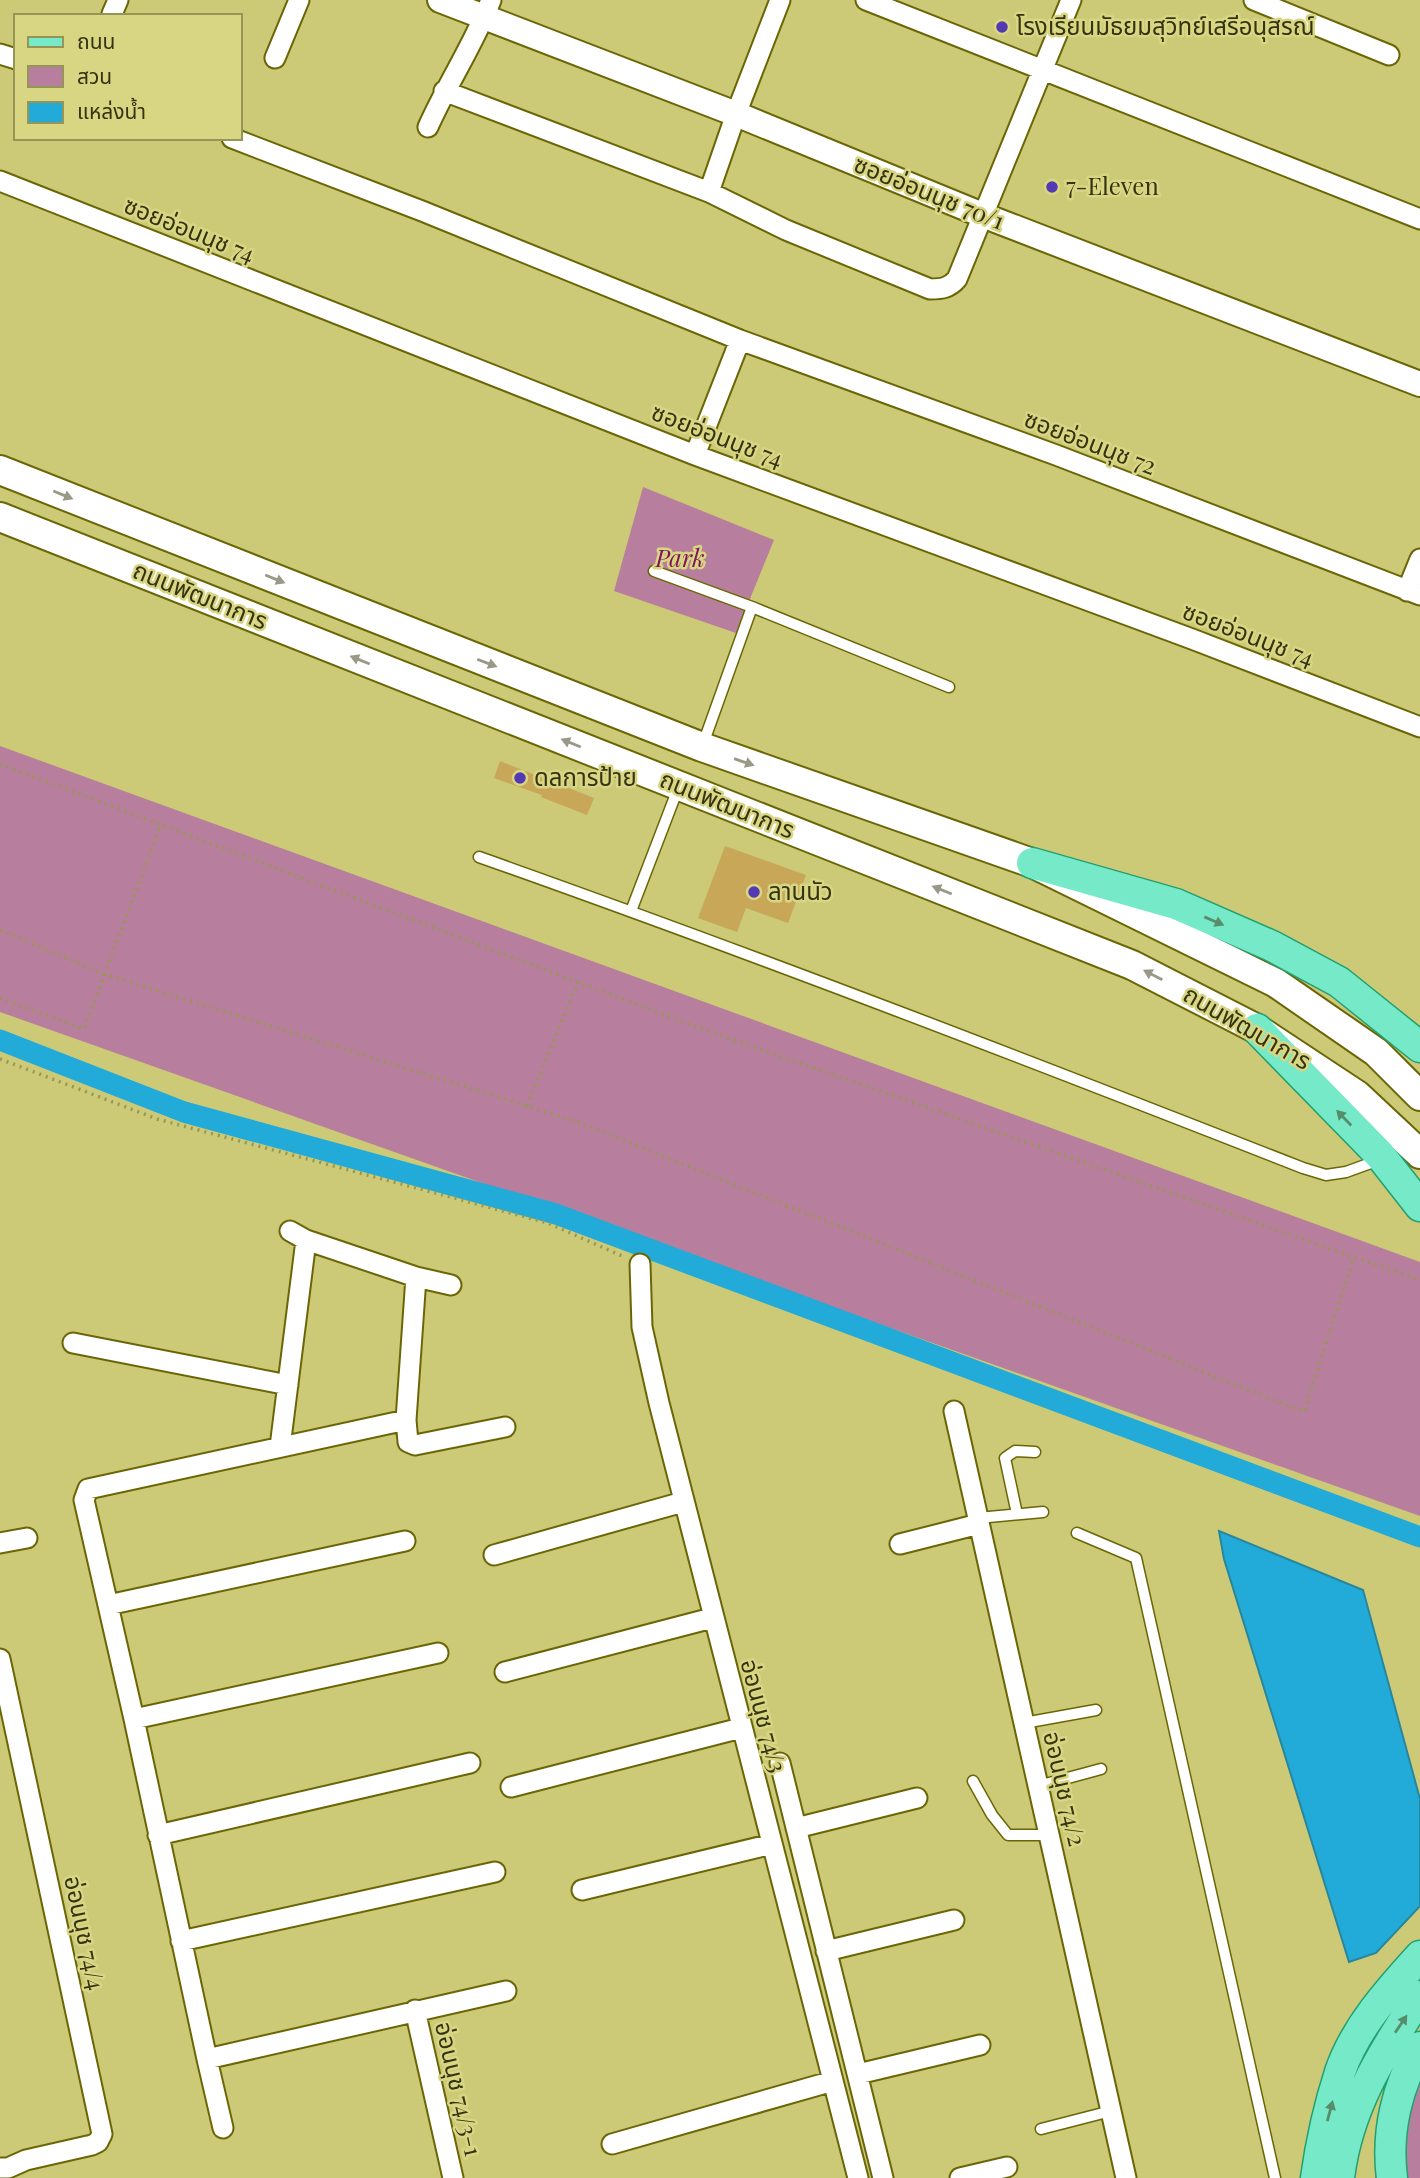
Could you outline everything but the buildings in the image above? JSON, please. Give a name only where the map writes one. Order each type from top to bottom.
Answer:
[{"type":"main road","name":"ถนนพัฒนาการ","points":[[0,470],[702,747],[1032,863],[1276,983],[1377,1052],[1420,1096]]},
{"type":"main road","name":"ถนนพัฒนาการ","points":[[0,517],[1132,965],[1257,1029],[1357,1095],[1420,1154]]},
{"type":"main road","points":[[1032,863],[1176,904],[1272,946],[1339,982],[1417,1037]]},
{"type":"main road","points":[[1257,1029],[1383,1158],[1420,1206]]},
{"type":"main road","points":[[1316,2178],[1321,2144],[1341,2070],[1362,2028],[1381,2001],[1420,1956]]},
{"type":"main road","points":[[1339,2178],[1350,2123],[1371,2074],[1382,2052],[1420,1996]]},
{"type":"main road","points":[[1392,2178],[1390,2162],[1393,2114],[1406,2070],[1420,2046]]},
{"type":"street","points":[[275,58],[299,0]]},
{"type":"street","name":"ซอยอ่อนนุช 70/1","points":[[440,0],[487,9],[985,216],[1420,384]]},
{"type":"street","points":[[709,192],[780,0]]},
{"type":"street","points":[[866,0],[1420,219]]},
{"type":"street","points":[[444,91],[709,192],[786,229],[930,289],[941,289],[950,286],[957,279],[1071,0]]},
{"type":"street","points":[[1254,0],[1389,55]]},
{"type":"street","points":[[428,127],[487,9]]},
{"type":"street","name":"ซอยอ่อนนุช 72","points":[[237,140],[435,216],[740,340],[1056,455],[1414,593]]},
{"type":"street","name":"ซอยอ่อนนุช 74","points":[[0,181],[695,455],[1192,639],[1420,727]]},
{"type":"street","points":[[695,455],[740,340]]},
{"type":"street","points":[[1414,593],[1420,559]]},
{"type":"street","points":[[280,1447],[288,1385],[298,1235],[416,1277],[451,1285]]},
{"type":"street","name":"อ่อนนุช 74/3","points":[[640,1264],[642,1327],[683,1502],[858,2178]]},
{"type":"street","points":[[416,1277],[406,1420],[408,1442],[415,1445],[505,1427]]},
{"type":"street","points":[[73,1343],[288,1385]]},
{"type":"street","name":"อ่อนนุช 74/2","points":[[954,1411],[1126,2178]]},
{"type":"street","points":[[223,2128],[84,1500],[89,1489],[406,1420]]},
{"type":"street","points":[[494,1555],[683,1502]]},
{"type":"street","points":[[900,1544],[978,1521]]},
{"type":"street","points":[[0,1543],[27,1538]]},
{"type":"street","points":[[108,1605],[405,1541]]},
{"type":"street","points":[[505,1672],[712,1618]]},
{"type":"street","points":[[134,1719],[438,1653]]},
{"type":"street","name":"อ่อนนุช 74/4","points":[[0,1659],[102,2134],[98,2142],[92,2145],[29,2169],[0,2168]]},
{"type":"street","points":[[511,1787],[741,1728]]},
{"type":"street","points":[[158,1835],[470,1763]]},
{"type":"street","points":[[780,1763],[883,2178]]},
{"type":"street","points":[[796,1828],[917,1798]]},
{"type":"street","points":[[582,1890],[772,1844]]},
{"type":"street","points":[[181,1941],[495,1872]]},
{"type":"street","points":[[826,1951],[954,1920]]},
{"type":"street","points":[[207,2059],[506,1991]]},
{"type":"street","name":"อ่อนนุช 74/3-1","points":[[415,2010],[453,2178]]},
{"type":"street","points":[[858,2074],[980,2045]]},
{"type":"street","points":[[612,2144],[833,2081]]},
{"type":"street","points":[[960,2178],[1007,2167]]},
{"type":"lane","points":[[654,571],[752,607],[949,687]]},
{"type":"lane","points":[[702,747],[752,607]]},
{"type":"lane","points":[[631,911],[679,786]]},
{"type":"lane","points":[[479,858],[631,911],[1303,1168],[1326,1175],[1346,1172],[1383,1158]]},
{"type":"lane","points":[[1017,1514],[1005,1458],[1015,1451],[1035,1452]]},
{"type":"lane","points":[[978,1521],[1043,1512]]},
{"type":"lane","points":[[1077,1533],[1136,1558],[1275,2178]]},
{"type":"lane","points":[[1024,1723],[1096,1710]]},
{"type":"lane","points":[[1038,1786],[1101,1769]]},
{"type":"lane","points":[[973,1781],[1007,1835],[1049,1835]]},
{"type":"lane","points":[[1041,2129],[1111,2111]]},
{"type":"path","points":[[0,764],[707,1031],[1420,1280]]},
{"type":"path","points":[[0,998],[84,1029],[161,824]]},
{"type":"path","points":[[0,930],[104,974],[575,1121],[1304,1412],[1354,1257]]},
{"type":"path","points":[[527,1106],[578,982]]},
{"type":"path","points":[[0,1059],[157,1119],[548,1223],[640,1264]]},
{"type":"green space","name":"Park","points":[[643,487],[774,540],[736,633],[614,591]]},
{"type":"green space","points":[[0,746],[1420,1262],[1420,1516],[0,1012]]},
{"type":"green space","points":[[1420,2071],[1420,2178],[1375,2178]]},
{"type":"water","points":[[1219,1531],[1363,1590],[1420,1799],[1420,1906],[1376,1953],[1349,1962],[1224,1559]]},
{"type":"waterway","points":[[0,1040],[184,1112],[556,1214],[1420,1537]]},
{"type":"place","name":"โรงเรียนมัธยมสุวิทย์เสรีอนุสรณ์","points":[[1002,27]]},
{"type":"place","name":"7-Eleven","points":[[1052,187]]},
{"type":"place","name":"ดลการป้าย","points":[[520,778]]},
{"type":"place","name":"ลานนัว","points":[[754,892]]}]
